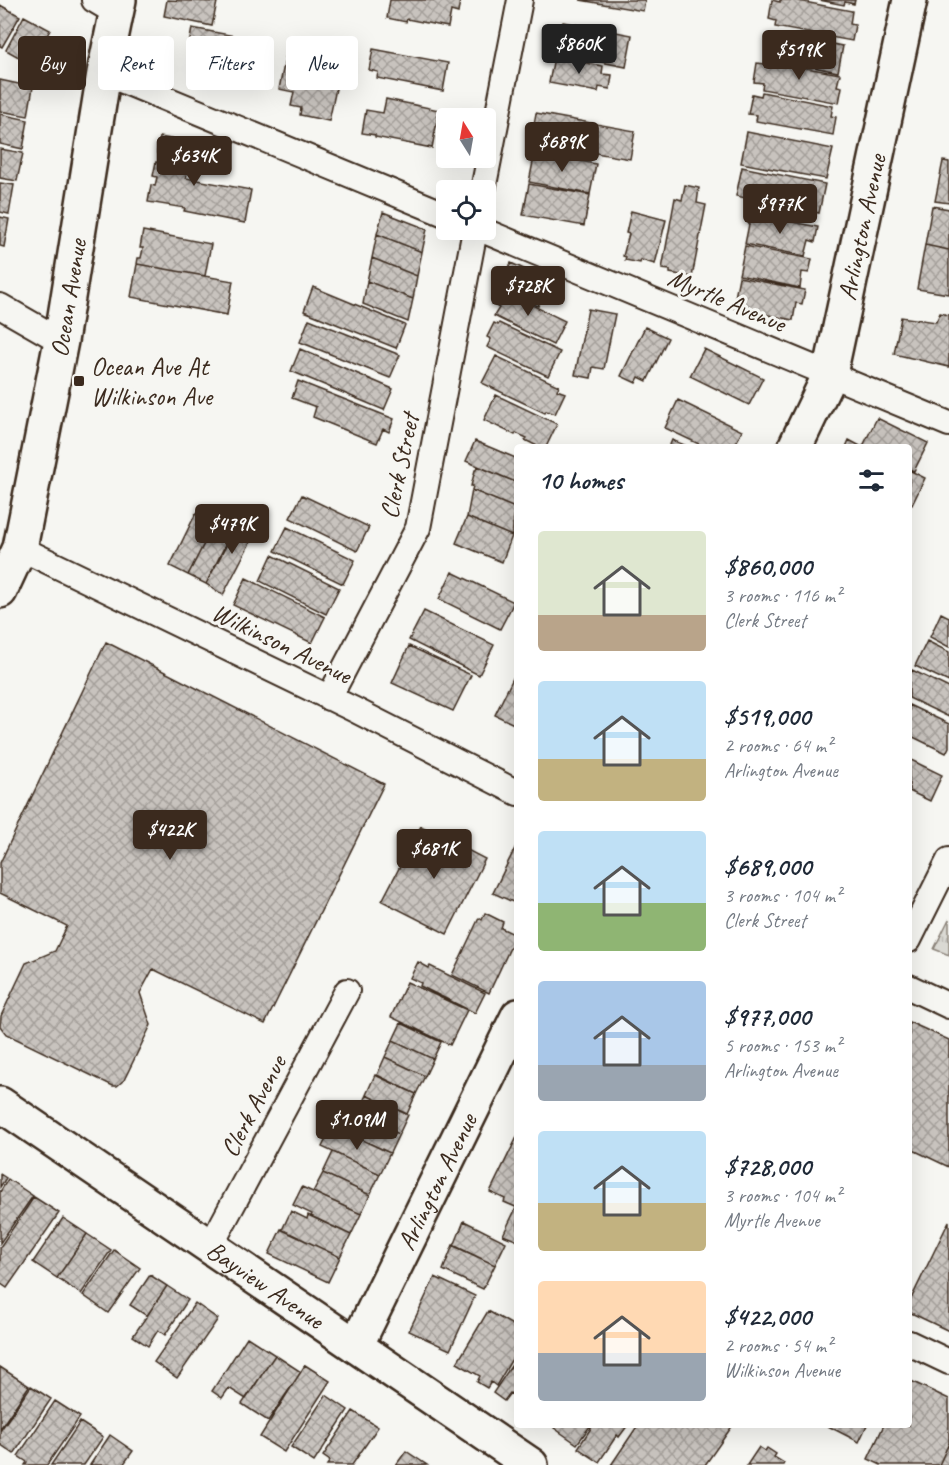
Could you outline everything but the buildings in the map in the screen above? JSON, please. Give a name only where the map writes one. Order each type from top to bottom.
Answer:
[{"type":"street","points":[[485,180],[520,0]]},
{"type":"street","name":"Arlington Avenue","points":[[796,444],[830,374],[910,0]]},
{"type":"street","name":"Ocean Avenue","points":[[107,36],[110,4]]},
{"type":"street","name":"Ocean Avenue","points":[[0,591],[21,548],[61,341],[101,90]]},
{"type":"street","points":[[145,90],[436,210]]},
{"type":"street","name":"Myrtle Avenue","points":[[496,235],[949,423]]},
{"type":"street","name":"Clerk Street","points":[[329,698],[418,528],[473,240]]},
{"type":"street","points":[[0,306],[61,341]]},
{"type":"street","name":"Wilkinson Avenue","points":[[21,548],[514,791]]},
{"type":"street","points":[[912,934],[949,860]]},
{"type":"street","points":[[912,988],[949,1006]]},
{"type":"street","name":"Clerk Avenue","points":[[210,1247],[347,991]]},
{"type":"street","name":"Arlington Avenue","points":[[356,1346],[514,1024]]},
{"type":"street","name":"Bayview Avenue","points":[[0,1104],[531,1465]]},
{"type":"street","points":[[912,1344],[949,1362]]},
{"type":"green space","points":[[949,919],[949,955],[934,949]]},
{"type":"place","name":"Ocean Ave At Wilkinson Ave","points":[[79,381]]}]
